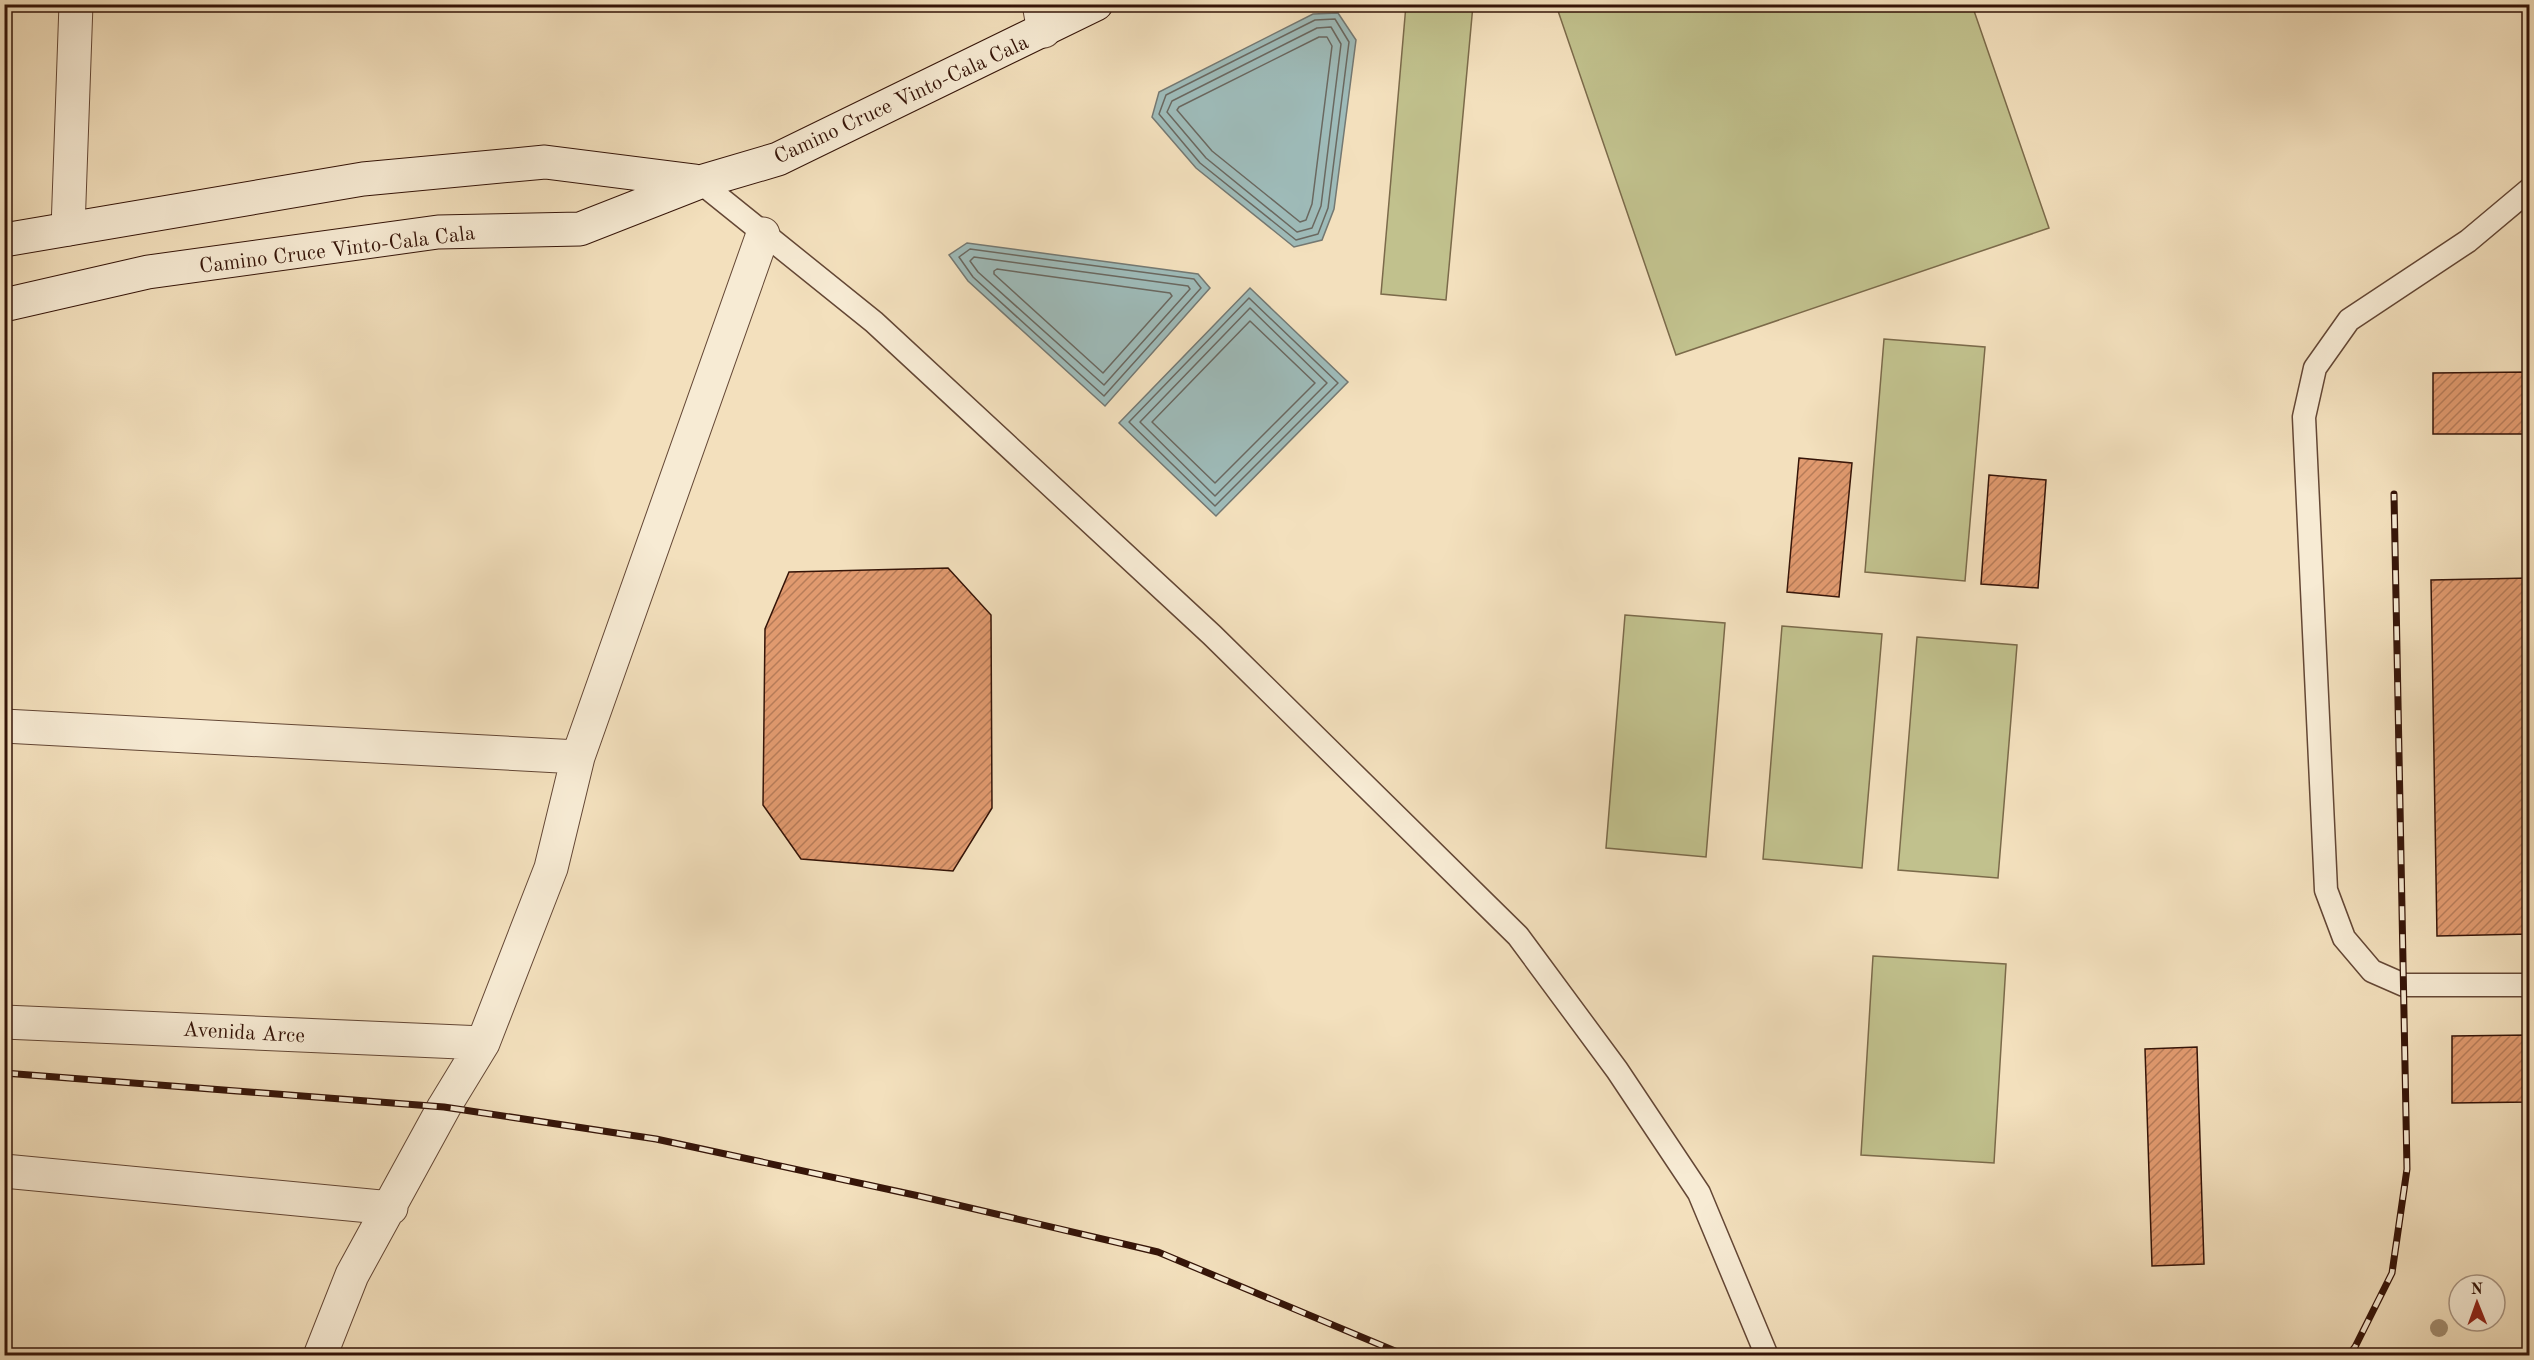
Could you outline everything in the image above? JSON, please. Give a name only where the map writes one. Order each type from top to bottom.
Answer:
[{"type":"street","points":[[68,229],[76,4]]},
{"type":"street","name":"Camino Cruce Vinto-Cala Cala","points":[[4,304],[148,272],[427,234],[580,228],[700,182],[778,159],[1041,18],[1096,4]]},
{"type":"street","name":"Camino Cruce Vinto-Cala Cala","points":[[4,240],[363,179],[545,162],[700,182]]},
{"type":"street","points":[[320,1356],[352,1275],[444,1107],[483,1043],[550,868],[579,757],[763,234]]},
{"type":"street","points":[[4,726],[579,757]]},
{"type":"street","name":"Avenida Arce","points":[[4,1022],[483,1043]]},
{"type":"street","points":[[4,1171],[390,1208]]},
{"type":"lane","points":[[700,182],[874,322],[1212,634],[1518,936],[1617,1070],[1699,1193],[1767,1356]]},
{"type":"lane","points":[[2529,189],[2468,241],[2349,320],[2315,368],[2304,417],[2326,890],[2344,938],[2372,971],[2404,985],[2529,985]]},
{"type":"green space","points":[[1406,5],[1473,5],[1446,300],[1381,294]]},
{"type":"green space","points":[[1556,5],[1972,5],[2049,228],[1676,355]]},
{"type":"green space","points":[[1884,339],[1985,347],[1965,581],[1865,572]]},
{"type":"green space","points":[[1625,615],[1725,623],[1706,857],[1606,848]]},
{"type":"green space","points":[[1782,626],[1882,634],[1862,868],[1763,859]]},
{"type":"green space","points":[[1917,637],[2017,645],[1998,878],[1898,870]]},
{"type":"green space","points":[[1873,956],[2006,964],[1994,1163],[1861,1155]]},
{"type":"water","points":[[1338,13],[1356,40],[1334,209],[1322,240],[1294,247],[1196,168],[1152,117],[1159,92],[1313,14]]},
{"type":"water","points":[[967,243],[1198,274],[1210,288],[1105,406],[968,281],[949,255]]},
{"type":"water","points":[[1250,288],[1348,382],[1216,516],[1119,423]]},
{"type":"building","points":[[2530,372],[2530,434],[2433,434],[2433,373]]},
{"type":"building","points":[[1799,458],[1852,463],[1839,597],[1787,592]]},
{"type":"building","points":[[1989,475],[2046,480],[2038,588],[1981,584]]},
{"type":"building","points":[[948,568],[991,615],[992,808],[953,871],[801,859],[763,805],[765,629],[789,572]]},
{"type":"building","points":[[2530,578],[2530,934],[2437,936],[2431,580]]},
{"type":"building","points":[[2530,1035],[2530,1102],[2452,1103],[2452,1036]]},
{"type":"building","points":[[2197,1047],[2204,1264],[2152,1266],[2145,1049]]},
{"type":"railway","points":[[2348,1356],[2355,1347],[2392,1273],[2407,1169],[2394,494]]},
{"type":"railway","points":[[4,1073],[444,1107],[656,1139],[919,1196],[1158,1252],[1407,1356]]}]
